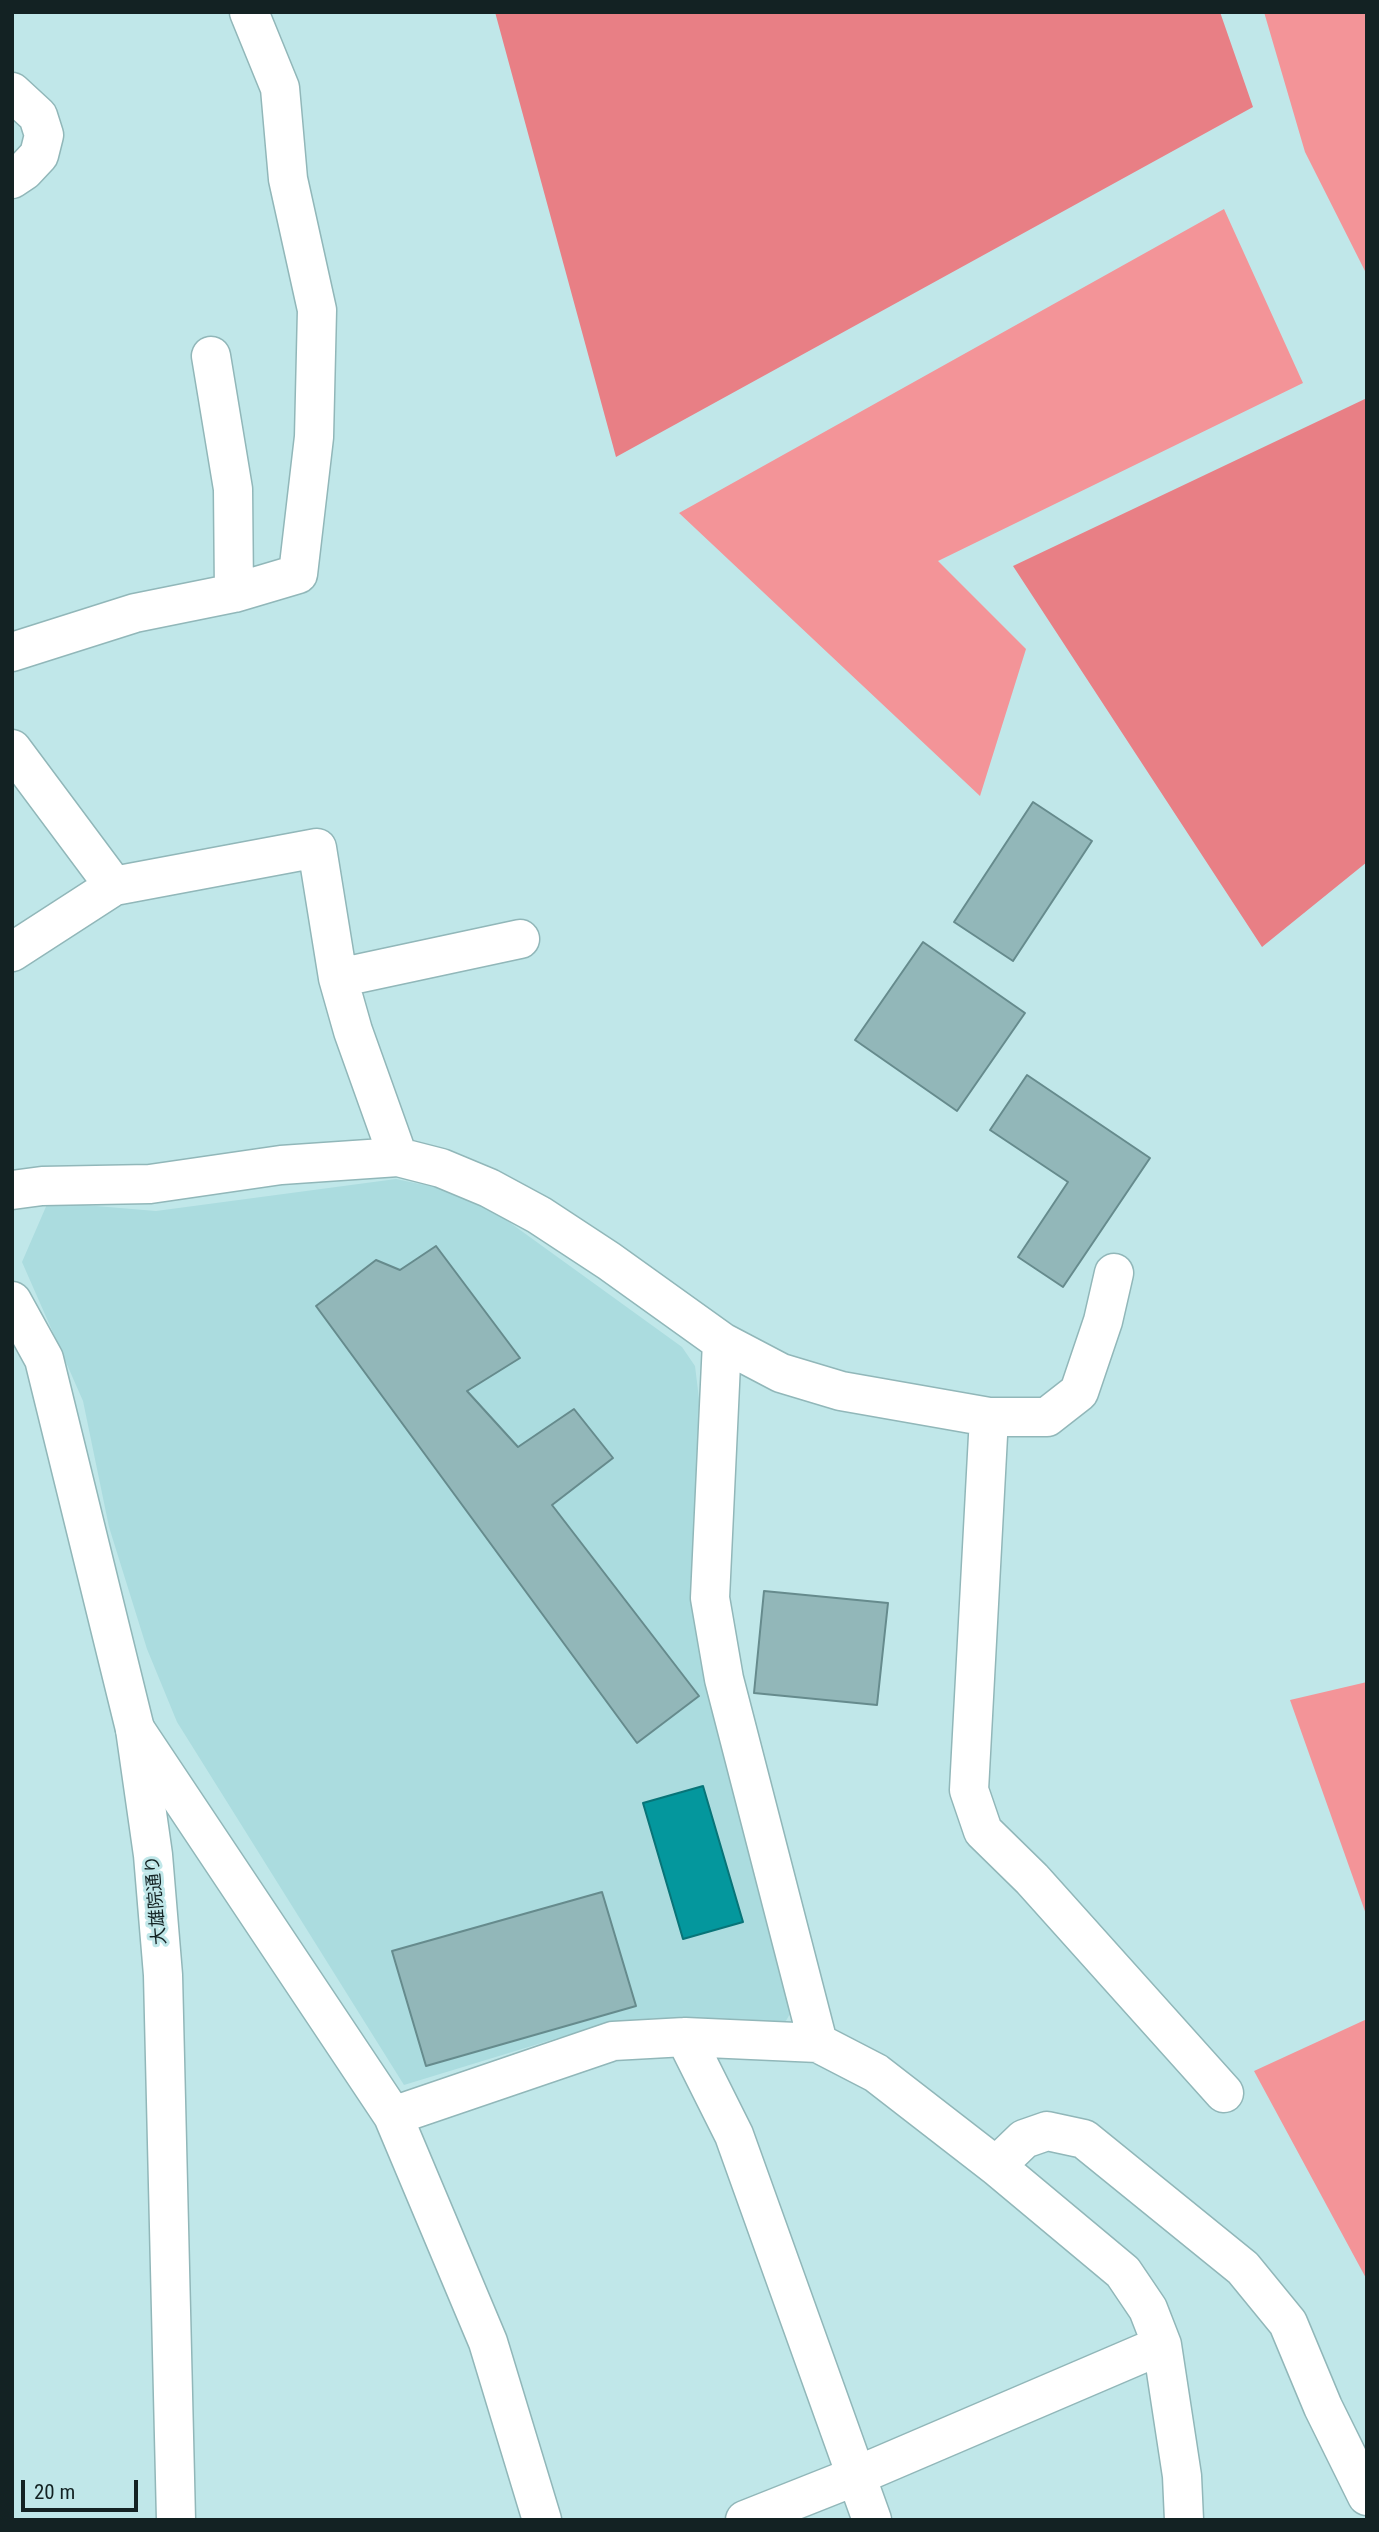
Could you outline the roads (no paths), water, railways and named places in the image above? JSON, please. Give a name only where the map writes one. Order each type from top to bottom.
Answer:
[{"type":"street","points":[[12,652],[135,613],[234,593],[298,574],[314,437],[317,310],[288,179],[280,88],[249,12]]},
{"type":"street","points":[[12,92],[38,116],[44,135],[39,155],[12,179]]},
{"type":"street","points":[[211,356],[233,489],[234,593]]},
{"type":"street","points":[[12,749],[114,886]]},
{"type":"street","points":[[12,952],[114,886],[317,848],[338,978],[353,1031],[398,1157]]},
{"type":"street","points":[[338,978],[520,939]]},
{"type":"street","points":[[12,1190],[42,1186],[150,1184],[281,1165],[398,1157],[441,1168],[489,1188],[539,1215],[609,1261],[722,1342],[781,1373],[841,1391],[989,1417],[1047,1417],[1079,1392],[1103,1321],[1114,1273]]},
{"type":"street","name":"大雄院通り","points":[[12,1301],[44,1359],[135,1729],[153,1855],[163,1975],[176,2520]]},
{"type":"street","points":[[722,1342],[710,1598],[724,1679],[818,2043]]},
{"type":"street","points":[[989,1417],[969,1790],[984,1832],[1032,1879],[1224,2093]]},
{"type":"street","points":[[135,1729],[393,2116],[488,2342],[541,2520]]},
{"type":"street","points":[[393,2116],[613,2040],[685,2037],[818,2043],[876,2073],[996,2166],[1123,2272],[1148,2309],[1162,2345],[1182,2476],[1184,2520]]},
{"type":"street","points":[[685,2037],[734,2135],[872,2520]]},
{"type":"street","points":[[996,2166],[1024,2139],[1046,2131],[1084,2139],[1243,2268],[1288,2323],[1323,2407],[1367,2496]]},
{"type":"street","points":[[745,2520],[856,2476],[1162,2345]]},
{"type":"water","points":[[703,1786],[743,1922],[683,1939],[643,1803]]}]
